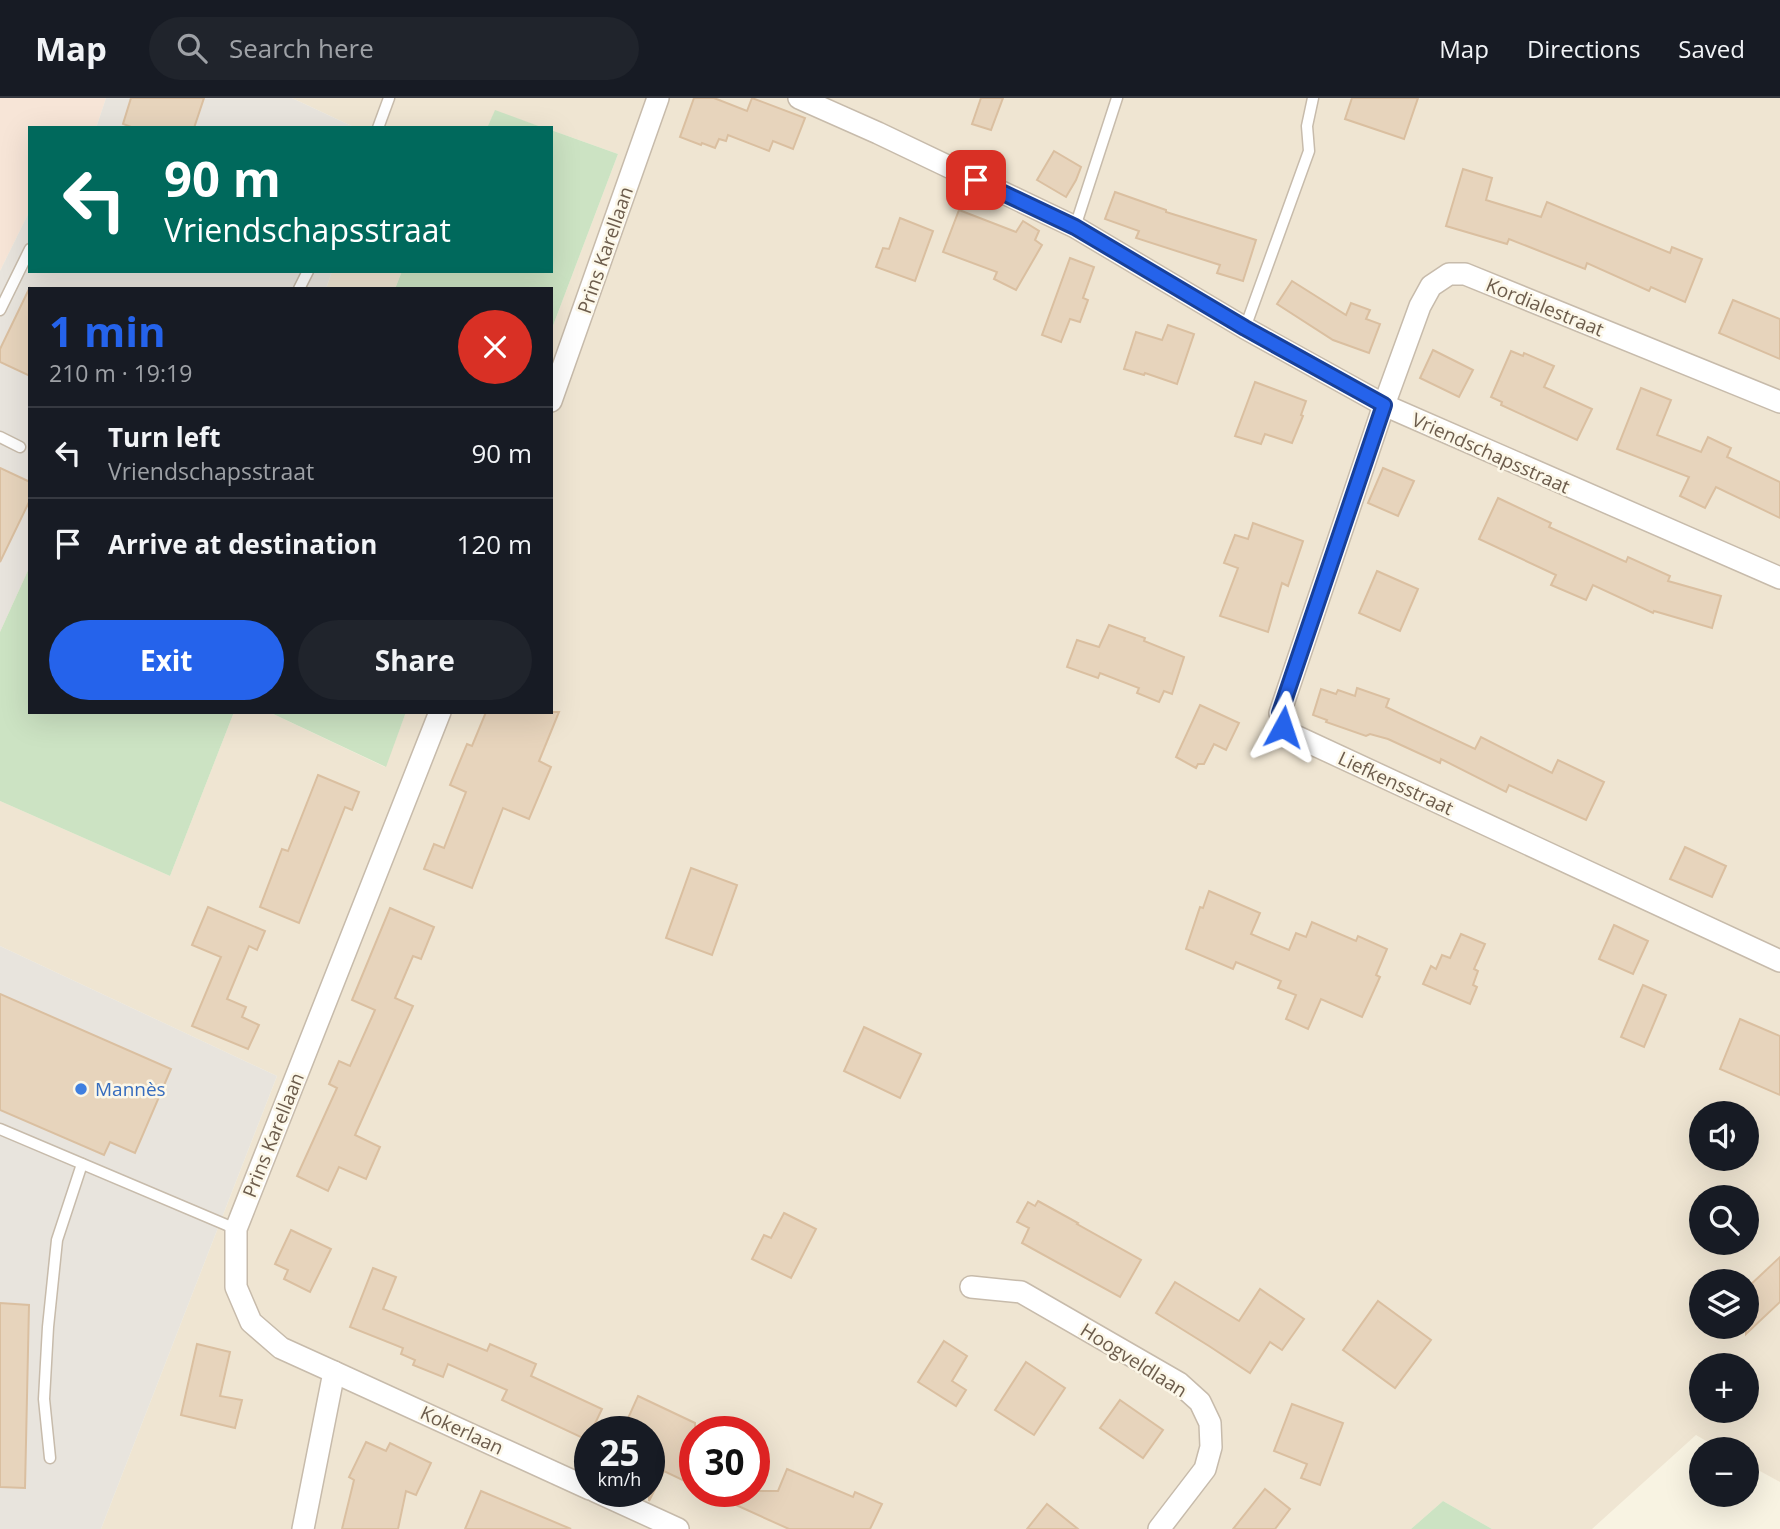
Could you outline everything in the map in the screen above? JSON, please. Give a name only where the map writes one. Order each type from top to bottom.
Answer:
[{"type":"street","name":"Prins Karellaan","points":[[553,395],[658,98]]},
{"type":"street","name":"Vriendschapsstraat","points":[[799,98],[1075,227],[1245,328],[1384,405],[1780,578]]},
{"type":"street","name":"Kordialestraat","points":[[1384,405],[1420,306],[1431,286],[1449,274],[1465,274],[1780,402]]},
{"type":"street","name":"Liefkensstraat","points":[[1384,405],[1280,713],[1283,727],[1291,734],[1780,961]]},
{"type":"street","name":"Prins Karellaan","points":[[334,1372],[281,1348],[251,1322],[236,1287],[236,1229],[439,714]]},
{"type":"street","name":"Hoogveldlaan","points":[[971,1287],[1021,1292],[1179,1383],[1200,1402],[1210,1423],[1211,1447],[1205,1469],[1159,1529]]},
{"type":"street","name":"Kokerlaan","points":[[334,1372],[574,1482]]},
{"type":"street","points":[[303,1529],[334,1372]]},
{"type":"street","points":[[630,1507],[678,1529]]},
{"type":"lane","points":[[379,126],[389,98]]},
{"type":"lane","points":[[1075,227],[1117,98]]},
{"type":"lane","points":[[1245,328],[1308,151],[1307,126],[1313,98]]},
{"type":"lane","points":[[0,310],[28,253]]},
{"type":"lane","points":[[0,437],[20,447]]},
{"type":"lane","points":[[0,1129],[236,1229]]},
{"type":"lane","points":[[50,1458],[44,1399],[57,1240],[82,1164]]},
{"type":"shaded area","points":[[0,98],[106,98],[97,126],[28,126],[28,214],[0,271]]},
{"type":"shaded area","points":[[106,98],[292,98],[352,126],[97,126]]},
{"type":"shaded area","points":[[292,98],[1780,98],[1780,1482],[1759,1471],[1759,1437],[1696,1435],[1689,1437],[1689,1441],[1592,1529],[1492,1529],[1443,1501],[1411,1529],[101,1529],[277,1076],[0,946],[0,801],[170,876],[233,714],[273,714],[385,767],[405,714],[553,714],[553,326],[618,154],[553,131],[553,126],[538,126],[495,111],[488,126],[352,126]]},
{"type":"shaded area","points":[[28,214],[28,273],[331,273],[327,287],[28,287],[28,570],[0,632],[0,271]]},
{"type":"shaded area","points":[[331,273],[401,273],[396,287],[327,287]]},
{"type":"shaded area","points":[[0,946],[277,1076],[101,1529],[0,1529]]},
{"type":"green space","points":[[495,110],[539,126],[488,126]]},
{"type":"green space","points":[[553,131],[618,154],[553,326],[553,287],[396,287],[401,273],[553,273]]},
{"type":"green space","points":[[28,570],[28,714],[233,714],[170,876],[0,801],[0,632]]},
{"type":"green space","points":[[273,714],[405,714],[386,767]]},
{"type":"green space","points":[[1443,1501],[1492,1529],[1411,1529]]},
{"type":"building","points":[[131,98],[204,98],[195,126],[123,124]]},
{"type":"building","points":[[694,98],[714,98],[747,111],[752,98],[805,118],[793,149],[773,141],[769,151],[728,135],[726,141],[719,139],[715,148],[680,137]]},
{"type":"building","points":[[981,98],[1003,98],[991,130],[972,124]]},
{"type":"building","points":[[1352,98],[1418,98],[1404,139],[1345,119]]},
{"type":"building","points":[[1054,151],[1081,167],[1066,197],[1037,180]]},
{"type":"building","points":[[1463,169],[1492,178],[1486,200],[1541,217],[1547,202],[1670,253],[1672,247],[1702,259],[1685,302],[1651,287],[1649,291],[1587,263],[1585,269],[1509,239],[1507,244],[1446,226]]},
{"type":"building","points":[[1115,192],[1166,212],[1256,240],[1243,281],[1217,273],[1220,265],[1136,238],[1139,231],[1105,219]]},
{"type":"building","points":[[959,210],[1016,232],[1023,221],[1039,231],[1035,240],[1042,245],[1016,290],[994,279],[997,272],[943,252]]},
{"type":"building","points":[[900,218],[933,231],[915,281],[876,267],[883,248],[889,249]]},
{"type":"building","points":[[1070,258],[1094,267],[1083,298],[1088,300],[1080,322],[1070,319],[1061,342],[1042,335]]},
{"type":"building","points":[[1292,281],[1346,315],[1351,303],[1370,310],[1366,319],[1380,324],[1369,353],[1333,340],[1277,304]]},
{"type":"building","points":[[28,291],[28,375],[0,362],[0,349]]},
{"type":"building","points":[[1733,300],[1780,319],[1780,359],[1719,333]]},
{"type":"building","points":[[1168,325],[1194,334],[1177,384],[1124,369],[1136,332],[1162,340]]},
{"type":"building","points":[[1433,350],[1473,370],[1459,397],[1420,378]]},
{"type":"building","points":[[1511,351],[1523,356],[1524,353],[1554,366],[1544,387],[1592,409],[1577,440],[1501,405],[1502,402],[1491,397]]},
{"type":"building","points":[[1255,382],[1306,401],[1292,443],[1265,434],[1261,444],[1235,436]]},
{"type":"building","points":[[1641,388],[1671,400],[1657,435],[1701,452],[1708,437],[1731,448],[1727,457],[1780,482],[1780,518],[1716,487],[1705,508],[1680,496],[1689,477],[1617,449]]},
{"type":"building","points":[[0,468],[28,481],[28,504],[0,562]]},
{"type":"building","points":[[1383,468],[1414,481],[1398,516],[1368,503]]},
{"type":"building","points":[[1498,498],[1551,523],[1549,527],[1626,562],[1628,557],[1670,576],[1668,581],[1721,596],[1712,628],[1654,611],[1653,613],[1593,585],[1586,600],[1551,585],[1556,575],[1479,539]]},
{"type":"building","points":[[1253,523],[1303,541],[1288,586],[1282,583],[1268,632],[1220,616],[1238,568],[1224,563],[1235,535],[1248,539]]},
{"type":"building","points":[[1377,571],[1418,589],[1400,631],[1359,613]]},
{"type":"building","points":[[1109,625],[1145,638],[1144,641],[1184,657],[1172,694],[1164,691],[1159,702],[1137,693],[1139,688],[1100,673],[1098,678],[1067,667],[1077,640],[1099,647]]},
{"type":"building","points":[[1357,688],[1389,699],[1386,707],[1475,749],[1481,737],[1552,773],[1558,760],[1604,782],[1586,820],[1509,785],[1506,792],[1441,759],[1440,763],[1388,739],[1370,734],[1366,736],[1313,715],[1321,689],[1336,694],[1338,690],[1355,696]]},
{"type":"building","points":[[1200,705],[1239,723],[1226,750],[1214,744],[1204,764],[1198,764],[1196,768],[1176,757]]},
{"type":"building","points":[[559,712],[539,761],[551,767],[529,819],[503,808],[472,888],[424,869],[434,844],[444,848],[466,792],[450,785],[467,744],[472,746],[485,714]]},
{"type":"building","points":[[318,775],[359,792],[352,810],[345,807],[299,923],[260,907],[282,849],[288,851]]},
{"type":"building","points":[[1685,847],[1726,866],[1712,897],[1670,879]]},
{"type":"building","points":[[691,868],[737,885],[712,955],[666,938]]},
{"type":"building","points":[[1209,891],[1260,913],[1251,934],[1289,950],[1296,933],[1306,937],[1312,922],[1356,941],[1358,936],[1387,949],[1376,975],[1380,977],[1362,1017],[1321,999],[1308,1029],[1286,1019],[1296,995],[1278,988],[1281,981],[1236,962],[1233,969],[1186,949],[1200,907],[1203,908]]},
{"type":"building","points":[[208,907],[265,931],[257,950],[249,946],[227,999],[246,1007],[242,1017],[259,1025],[248,1049],[192,1026],[221,957],[192,945]]},
{"type":"building","points":[[390,908],[434,927],[421,959],[413,956],[395,998],[413,1006],[355,1135],[380,1147],[366,1179],[339,1167],[328,1191],[297,1176],[337,1088],[329,1084],[339,1061],[350,1066],[375,1010],[352,1000]]},
{"type":"building","points":[[1614,925],[1648,941],[1633,974],[1599,959]]},
{"type":"building","points":[[1461,934],[1485,944],[1474,969],[1478,971],[1473,985],[1477,987],[1470,1004],[1423,984],[1431,966],[1436,969],[1442,955],[1450,958]]},
{"type":"building","points":[[1643,985],[1666,995],[1644,1047],[1621,1037]]},
{"type":"building","name":"Mannès","points":[[0,994],[171,1069],[135,1153],[110,1142],[104,1155],[0,1110]]},
{"type":"building","points":[[1740,1019],[1780,1036],[1780,1095],[1720,1069]]},
{"type":"building","points":[[864,1027],[921,1054],[900,1098],[844,1071]]},
{"type":"building","points":[[1038,1201],[1141,1260],[1120,1297],[1022,1243],[1029,1228],[1017,1222],[1028,1202],[1035,1206]]},
{"type":"building","points":[[784,1213],[816,1229],[791,1278],[752,1259],[764,1235],[771,1238]]},
{"type":"building","points":[[291,1230],[331,1249],[310,1292],[284,1279],[288,1270],[275,1264]]},
{"type":"building","points":[[1780,1257],[1780,1302],[1759,1322],[1759,1277]]},
{"type":"building","points":[[373,1268],[396,1277],[383,1309],[487,1351],[490,1344],[536,1364],[531,1376],[602,1409],[599,1416],[574,1416],[574,1434],[502,1400],[507,1390],[448,1364],[443,1377],[413,1365],[415,1360],[401,1354],[403,1348],[350,1327]]},
{"type":"building","points":[[1175,1282],[1239,1321],[1260,1289],[1304,1319],[1282,1350],[1270,1342],[1250,1373],[1156,1313]]},
{"type":"building","points":[[1378,1301],[1431,1340],[1395,1388],[1343,1350]]},
{"type":"building","points":[[0,1303],[29,1305],[25,1488],[0,1487]]},
{"type":"building","points":[[944,1341],[967,1356],[952,1381],[966,1390],[956,1406],[918,1382]]},
{"type":"building","points":[[197,1344],[230,1352],[220,1396],[242,1400],[235,1428],[181,1415]]},
{"type":"building","points":[[1026,1362],[1065,1388],[1034,1435],[995,1410]]},
{"type":"building","points":[[638,1396],[680,1416],[679,1478],[665,1471],[665,1416],[629,1416]]},
{"type":"building","points":[[1120,1400],[1163,1430],[1143,1458],[1100,1428]]},
{"type":"building","points":[[1292,1404],[1343,1423],[1320,1485],[1301,1478],[1307,1464],[1274,1451]]},
{"type":"building","points":[[366,1442],[386,1451],[390,1443],[431,1463],[416,1495],[406,1491],[398,1529],[342,1529],[354,1480],[349,1477]]},
{"type":"building","points":[[787,1469],[853,1497],[855,1492],[882,1504],[870,1529],[789,1529],[740,1507],[770,1507],[770,1491],[778,1491]]},
{"type":"building","points":[[1265,1489],[1290,1509],[1275,1529],[1233,1529]]},
{"type":"building","points":[[481,1491],[571,1529],[465,1529]]},
{"type":"building","points":[[1047,1504],[1078,1529],[1027,1529]]},
{"type":"place","name":"Mannès","points":[[81,1089]]},
{"type":"route","points":[[976,180],[1075,227],[1245,328],[1384,405],[1280,713],[1283,727]]}]
